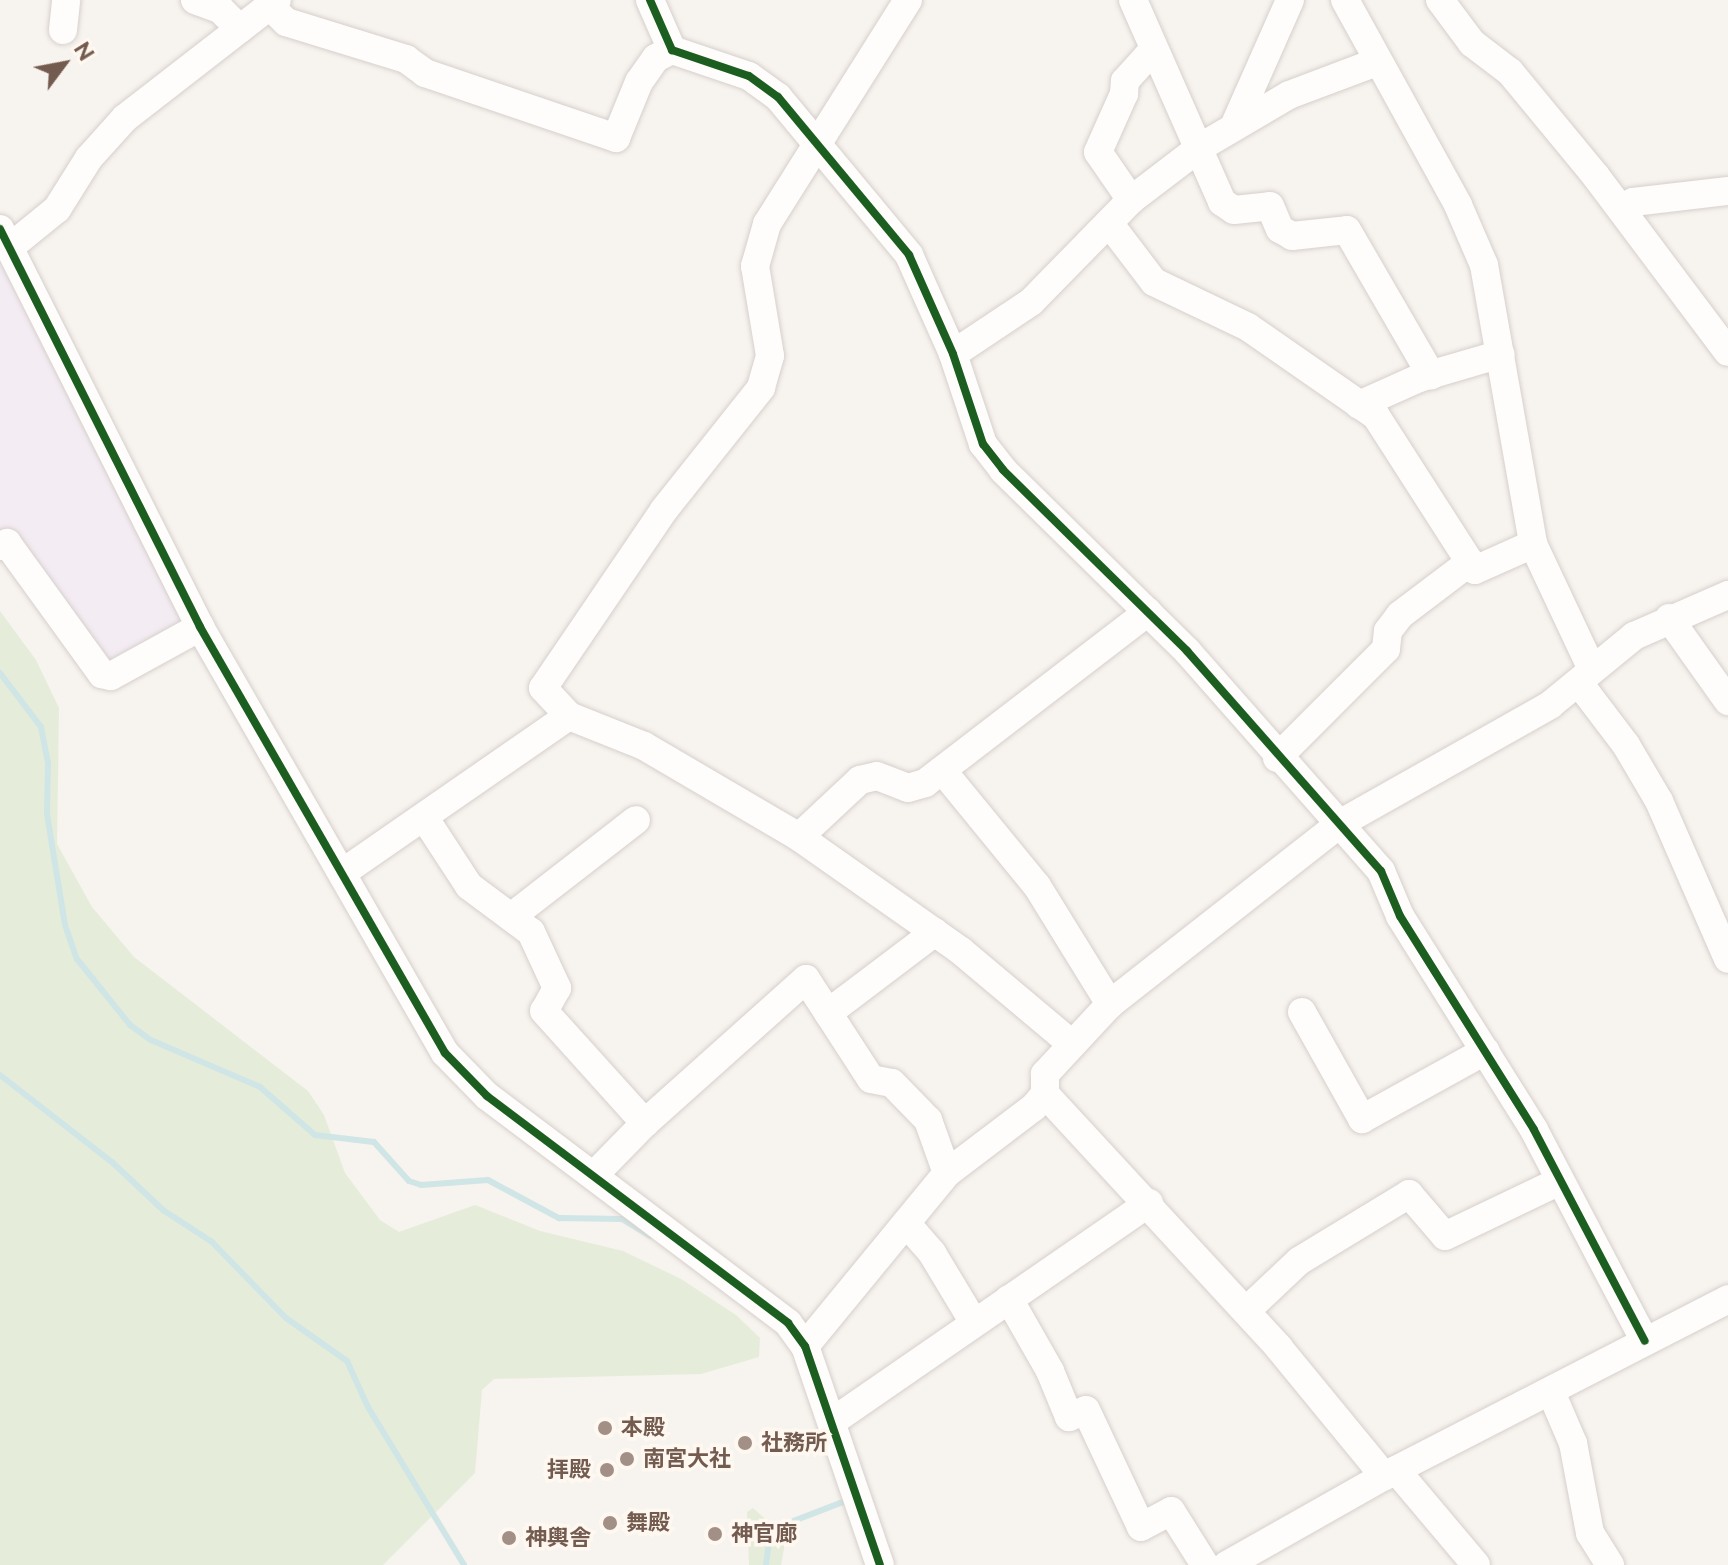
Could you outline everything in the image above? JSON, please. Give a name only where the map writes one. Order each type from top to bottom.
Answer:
[{"type":"street","points":[[63,30],[66,0]]},
{"type":"street","points":[[195,0],[220,9],[240,29]]},
{"type":"street","points":[[650,0],[672,50]]},
{"type":"street","points":[[908,0],[817,150],[767,224],[755,266],[770,356],[761,388],[664,510],[543,688],[569,716],[644,746],[799,837],[935,932],[1072,1044]]},
{"type":"street","points":[[1133,0],[1152,51],[1222,202],[1234,210],[1270,206],[1280,229],[1292,236],[1347,230],[1431,375]]},
{"type":"street","points":[[1236,122],[1290,0]]},
{"type":"street","points":[[1345,0],[1458,205],[1484,265],[1533,544],[1585,675],[1717,899],[1728,959]]},
{"type":"street","points":[[1440,0],[1472,43],[1510,72],[1621,209],[1728,352]]},
{"type":"street","points":[[880,1565],[805,1346],[766,1301],[458,1071],[200,627],[4,239],[57,209],[89,158],[125,118],[274,3],[286,22],[406,59],[425,73],[616,138],[639,82],[656,58],[672,50],[749,76],[778,97],[817,150],[909,255],[953,354],[989,453],[1148,612],[1381,871],[1400,916],[1485,1051],[1560,1181],[1645,1341]]},
{"type":"street","points":[[1131,200],[1098,152],[1124,94],[1125,81],[1152,51]]},
{"type":"street","points":[[953,354],[1031,302],[1131,200],[1236,122],[1377,62]]},
{"type":"street","points":[[1621,209],[1633,202],[1728,191]]},
{"type":"street","points":[[1109,223],[1154,282],[1248,327],[1376,416],[1475,570],[1533,544]]},
{"type":"street","points":[[1359,405],[1431,375],[1501,354]]},
{"type":"street","points":[[0,546],[7,543],[102,674],[111,676],[200,627]]},
{"type":"street","points":[[1277,758],[1386,649],[1388,631],[1400,615],[1470,562]]},
{"type":"street","points":[[1476,1565],[1149,1203],[1045,1094],[1045,1074],[1110,1004],[1341,823],[1473,752],[1669,618],[1728,595]]},
{"type":"street","points":[[799,837],[860,780],[877,776],[908,788],[942,770],[1148,612]]},
{"type":"street","points":[[1669,618],[1728,701]]},
{"type":"street","points":[[342,873],[569,716]]},
{"type":"street","points":[[942,770],[1037,886],[1110,1004]]},
{"type":"street","points":[[424,817],[469,886],[531,932],[557,988],[544,1011],[579,1056],[645,1123]]},
{"type":"street","points":[[511,917],[636,820]]},
{"type":"street","points":[[828,1013],[935,932]]},
{"type":"street","points":[[595,1174],[645,1123],[806,979],[871,1079],[892,1083],[928,1120],[947,1173]]},
{"type":"street","points":[[1302,1012],[1362,1119],[1485,1051]]},
{"type":"street","points":[[805,1346],[947,1173],[1045,1094]]},
{"type":"street","points":[[1246,1311],[1299,1261],[1409,1194],[1445,1236],[1560,1181]]},
{"type":"street","points":[[833,1421],[973,1321],[1149,1203]]},
{"type":"street","points":[[906,1223],[932,1253],[973,1321]]},
{"type":"street","points":[[1009,1299],[1050,1371],[1069,1417],[1086,1410],[1141,1527],[1171,1511],[1205,1565]]},
{"type":"street","points":[[1227,1565],[1390,1473],[1728,1299]]},
{"type":"street","points":[[1551,1392],[1573,1443],[1590,1533],[1610,1565]]},
{"type":"shaded area","points":[[0,242],[190,619],[108,672],[0,542]]},
{"type":"green space","points":[[0,611],[36,660],[59,708],[57,844],[92,907],[134,957],[308,1091],[324,1115],[345,1173],[380,1220],[399,1232],[475,1205],[540,1231],[623,1251],[681,1279],[736,1315],[760,1338],[759,1357],[701,1374],[494,1379],[482,1390],[475,1473],[383,1565],[0,1565]]},
{"type":"green space","points":[[753,1508],[786,1538],[781,1565],[749,1565],[747,1512]]},
{"type":"waterway","points":[[0,673],[41,727],[48,762],[47,814],[65,925],[77,959],[130,1025],[151,1040],[260,1087],[315,1135],[374,1142],[409,1181],[421,1185],[488,1180],[559,1218],[622,1219],[650,1236]]},
{"type":"waterway","points":[[0,1075],[113,1163],[163,1210],[212,1242],[286,1318],[347,1361],[368,1407],[464,1565]]},
{"type":"waterway","points":[[766,1565],[770,1530],[848,1500]]},
{"type":"cycle path","points":[[650,0],[672,50],[749,76],[778,97],[909,255],[953,354],[983,444],[1003,470],[1187,651],[1381,871],[1400,916],[1534,1130],[1645,1341]]},
{"type":"cycle path","points":[[0,229],[200,627],[445,1053],[487,1096],[788,1323],[805,1346],[880,1565]]},
{"type":"place","name":"本殿","points":[[605,1428]]},
{"type":"place","name":"社務所","points":[[745,1443]]},
{"type":"place","name":"南宮大社","points":[[627,1459]]},
{"type":"place","name":"拝殿","points":[[607,1470]]},
{"type":"place","name":"舞殿","points":[[610,1523]]},
{"type":"place","name":"神官廊","points":[[715,1534]]},
{"type":"place","name":"神輿舎","points":[[509,1538]]}]
